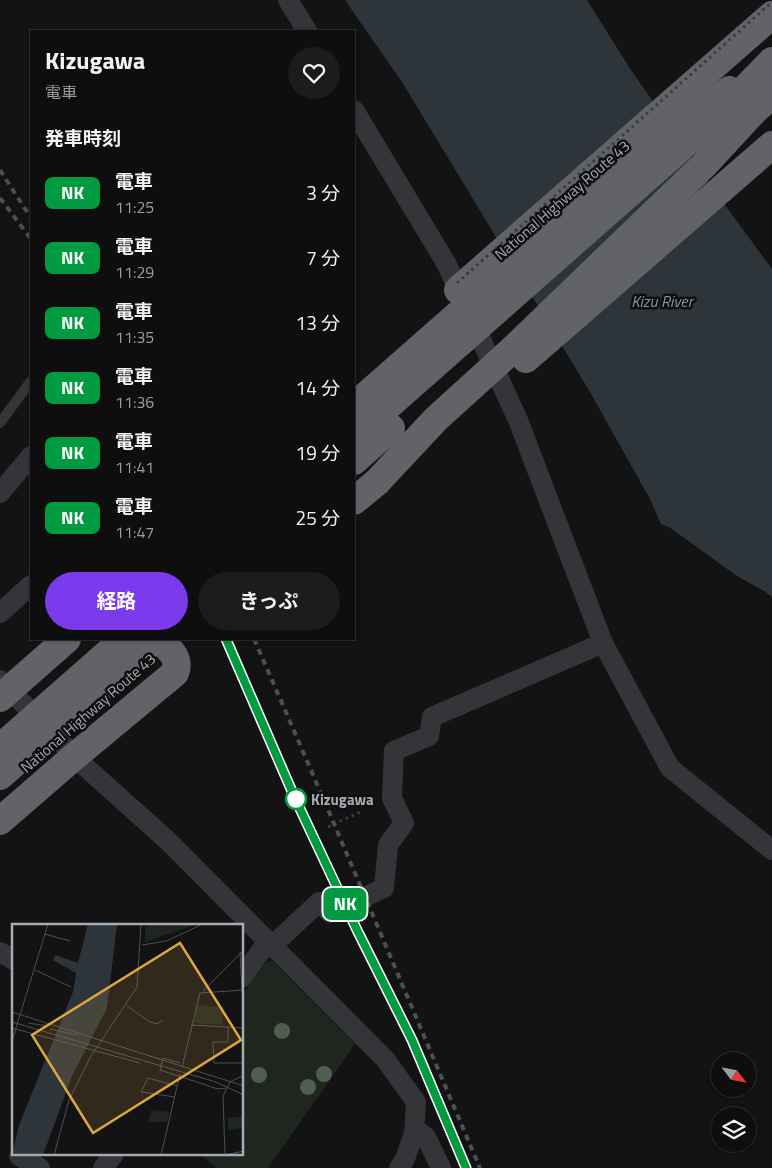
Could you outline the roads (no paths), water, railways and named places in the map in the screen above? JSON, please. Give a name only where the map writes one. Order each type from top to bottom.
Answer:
[{"type":"highway","name":"National Highway Route 43","points":[[355,386],[458,290],[772,15]]},
{"type":"highway","points":[[355,405],[462,295],[547,228],[714,82],[772,35]]},
{"type":"highway","points":[[462,295],[556,236],[662,142],[772,60]]},
{"type":"highway","points":[[355,435],[728,106],[772,60]]},
{"type":"highway","points":[[522,363],[594,287],[640,243],[725,168],[766,108]]},
{"type":"highway","points":[[355,460],[699,152],[766,108]]},
{"type":"highway","points":[[377,482],[436,419],[512,350],[766,108]]},
{"type":"highway","points":[[355,500],[444,433],[772,145]]},
{"type":"highway","points":[[3,689],[66,640]]},
{"type":"highway","points":[[2,735],[102,640]]},
{"type":"highway","points":[[2,735],[123,640]]},
{"type":"highway","points":[[0,776],[154,640]]},
{"type":"highway","points":[[0,821],[175,673],[178,666],[177,660],[160,640]]},
{"type":"highway","name":"National Highway Route 43","points":[[0,789],[117,687],[175,640]]},
{"type":"street","points":[[288,0],[306,30]]},
{"type":"street","points":[[355,112],[446,263],[518,420],[603,642],[670,768],[772,850]]},
{"type":"street","points":[[0,493],[30,457]]},
{"type":"street","points":[[0,613],[30,586]]},
{"type":"street","points":[[244,976],[270,944],[319,902],[330,913],[384,888],[388,846],[404,823],[392,798],[394,751],[429,736],[432,717],[603,642]]},
{"type":"street","points":[[3,689],[168,841],[385,1058],[416,1102],[415,1129],[400,1168]]},
{"type":"street","points":[[0,952],[12,959]]},
{"type":"street","points":[[415,1129],[426,1137],[441,1168]]},
{"type":"street","points":[[19,1156],[40,1168]]},
{"type":"street","points":[[104,1168],[113,1156]]},
{"type":"lane","points":[[0,423],[30,382]]},
{"type":"water","name":"Kizu River","points":[[345,0],[587,0],[629,67],[719,197],[772,269],[772,597],[737,576],[669,527],[661,524],[650,499],[590,392],[402,82]]},
{"type":"railway","points":[[0,170],[30,216]]},
{"type":"railway","points":[[0,198],[30,238]]},
{"type":"railway","points":[[226,640],[294,796],[362,942],[412,1040],[466,1168]]},
{"type":"railway","points":[[254,640],[480,1168]]},
{"type":"train","name":"NK","points":[[226,640],[294,796],[357,930],[412,1040],[466,1168]]},
{"type":"place","name":"Kizugawa","points":[[296,799]]}]
